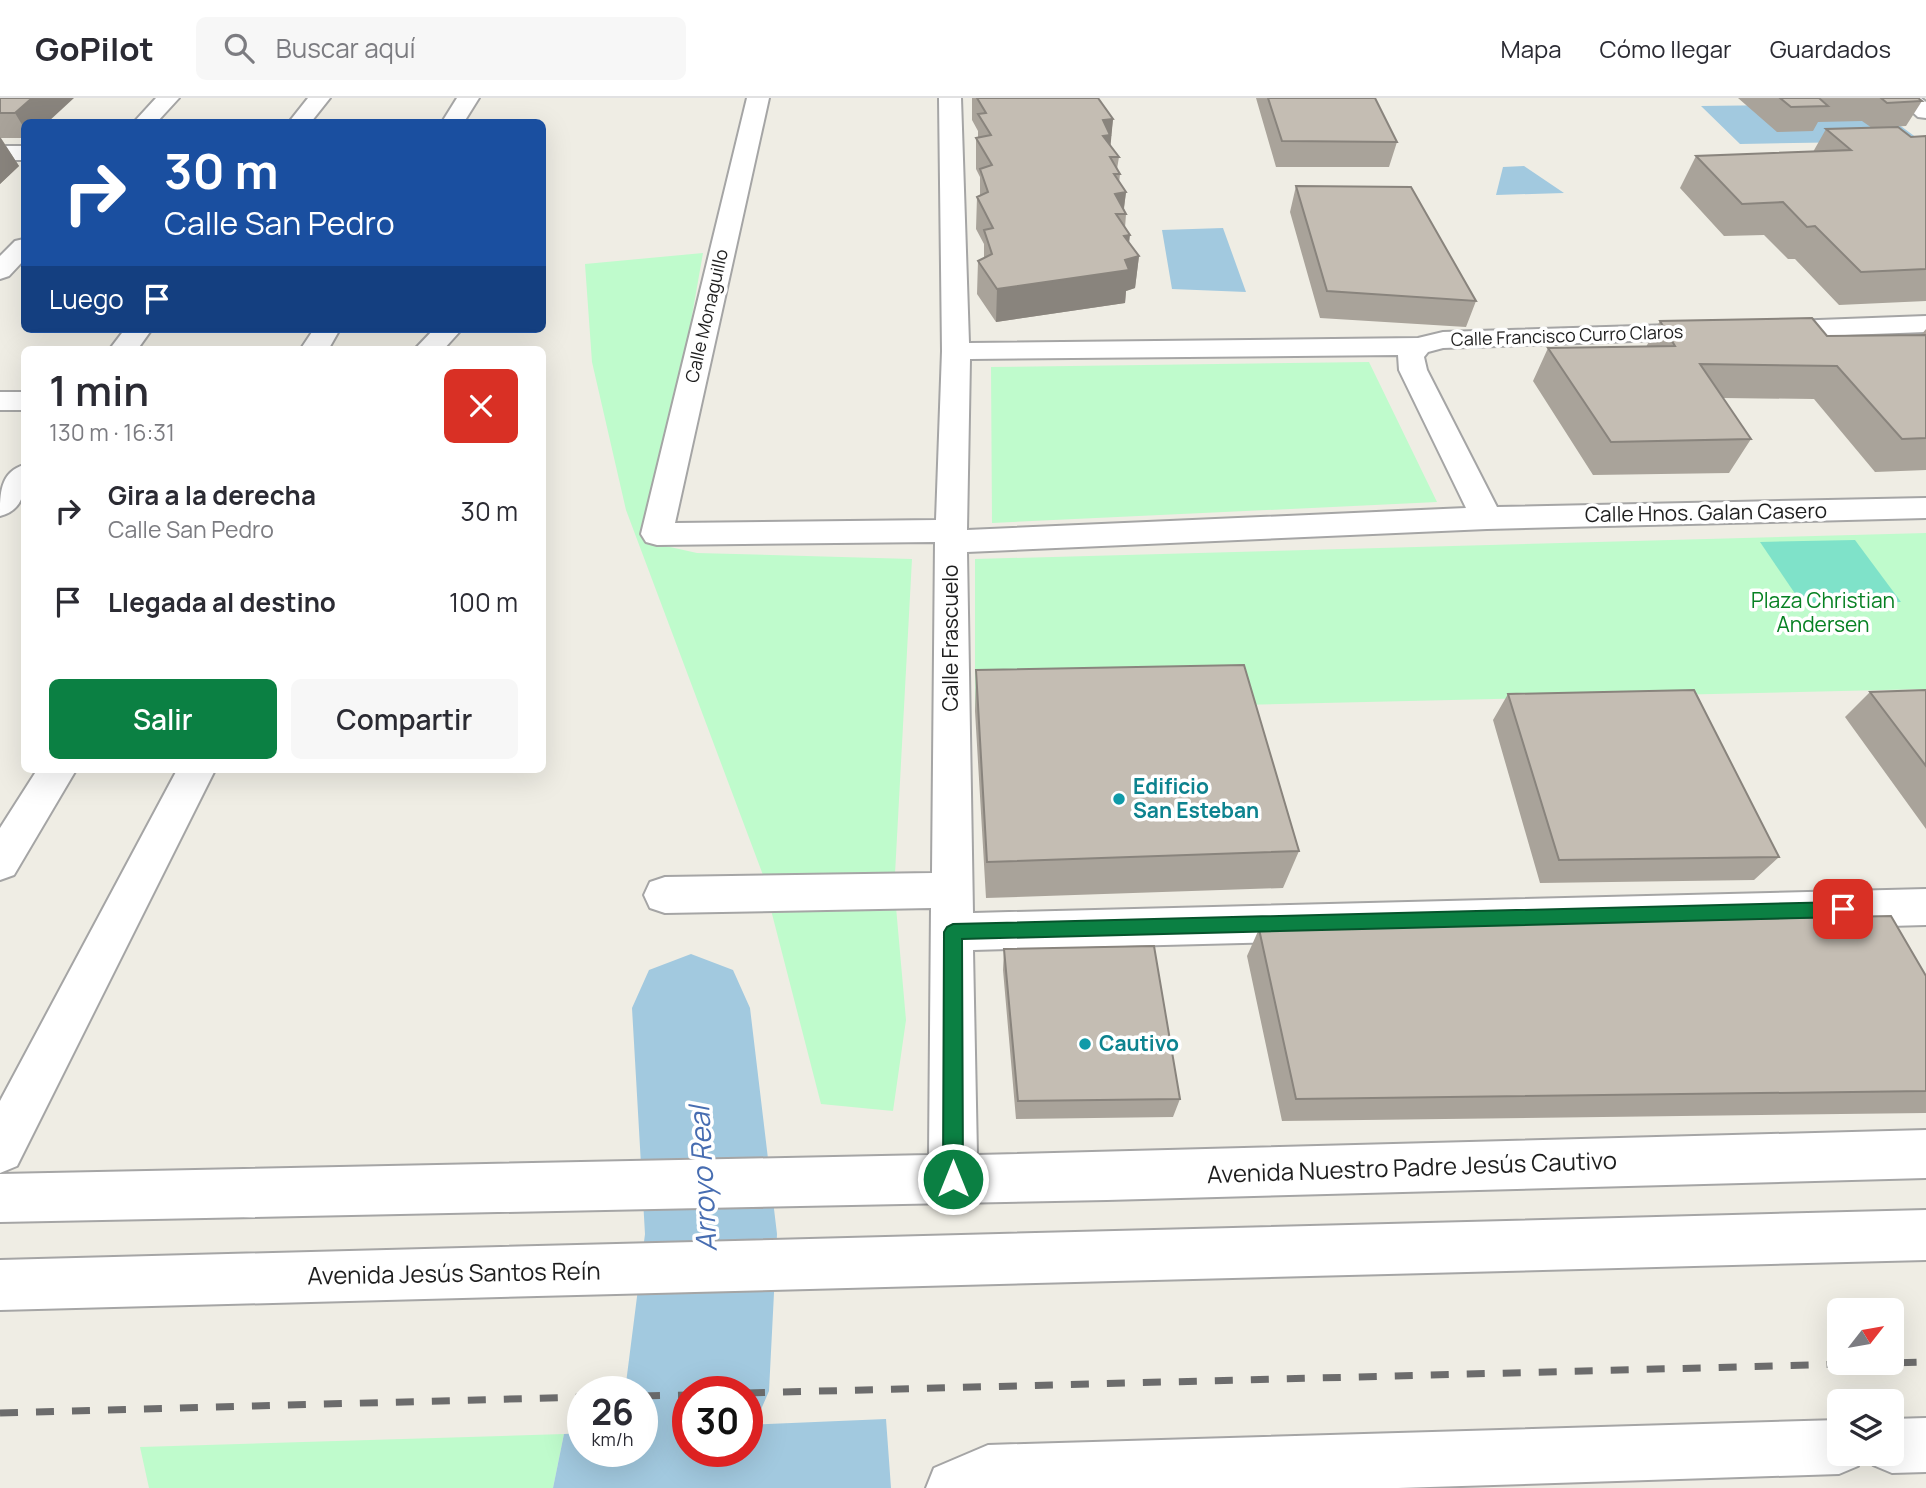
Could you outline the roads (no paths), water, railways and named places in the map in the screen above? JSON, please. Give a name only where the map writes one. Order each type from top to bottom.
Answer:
[{"type":"street","points":[[148,119],[168,98]]},
{"type":"street","points":[[302,119],[319,98]]},
{"type":"street","points":[[455,119],[468,98]]},
{"type":"street","name":"Calle Monaguillo","points":[[657,534],[758,98]]},
{"type":"street","name":"Calle Frascuelo","points":[[950,98],[956,351],[951,537],[953,1179]]},
{"type":"street","points":[[1908,98],[1926,113]]},
{"type":"street","points":[[0,153],[21,153]]},
{"type":"street","points":[[0,243],[21,245]]},
{"type":"street","points":[[0,271],[21,248]]},
{"type":"street","name":"Calle Francisco Curro Claros","points":[[956,351],[1418,345],[1443,340],[1926,324]]},
{"type":"street","points":[[432,346],[445,333]]},
{"type":"street","points":[[1418,345],[1410,357],[1413,370],[1487,518]]},
{"type":"street","points":[[0,401],[21,401]]},
{"type":"street","points":[[0,506],[21,479]]},
{"type":"street","name":"Calle Hnos. Galan Casero","points":[[657,534],[951,537],[1487,518],[1926,509]]},
{"type":"street","points":[[0,863],[55,773]]},
{"type":"street","points":[[0,1149],[194,773]]},
{"type":"street","points":[[665,895],[952,890]]},
{"type":"street","points":[[953,932],[1926,907]]},
{"type":"street","name":"Avenida Nuestro Padre Jesús Cautivo","points":[[0,1198],[953,1179],[1926,1154]]},
{"type":"street","name":"Avenida Jesús Santos Reín","points":[[0,1285],[1926,1236]]},
{"type":"street","points":[[1904,1446],[1926,1445]]},
{"type":"street","points":[[954,1488],[989,1473],[1827,1447]]},
{"type":"water","points":[[1871,104],[1921,141],[1740,144],[1701,106]]},
{"type":"water","points":[[1524,166],[1564,193],[1496,195],[1503,167]]},
{"type":"water","points":[[1223,228],[1246,292],[1172,289],[1162,230]]},
{"type":"water","points":[[886,1419],[891,1488],[553,1488],[564,1434],[567,1434],[567,1467],[658,1467],[658,1429],[672,1429],[672,1467],[763,1467],[763,1424]]},
{"type":"waterway","name":"Arroyo Real","points":[[691,1008],[711,1234],[698,1376]]},
{"type":"railway","points":[[763,1393],[1926,1362]]},
{"type":"railway","points":[[658,1396],[672,1395]]},
{"type":"railway","points":[[0,1413],[567,1397]]},
{"type":"place","name":"Edificio San Esteban","points":[[1119,799]]},
{"type":"place","name":"Cautivo","points":[[1085,1044]]},
{"type":"park label","name":"Plaza Christian Andersen","points":[[1823,613]]}]
